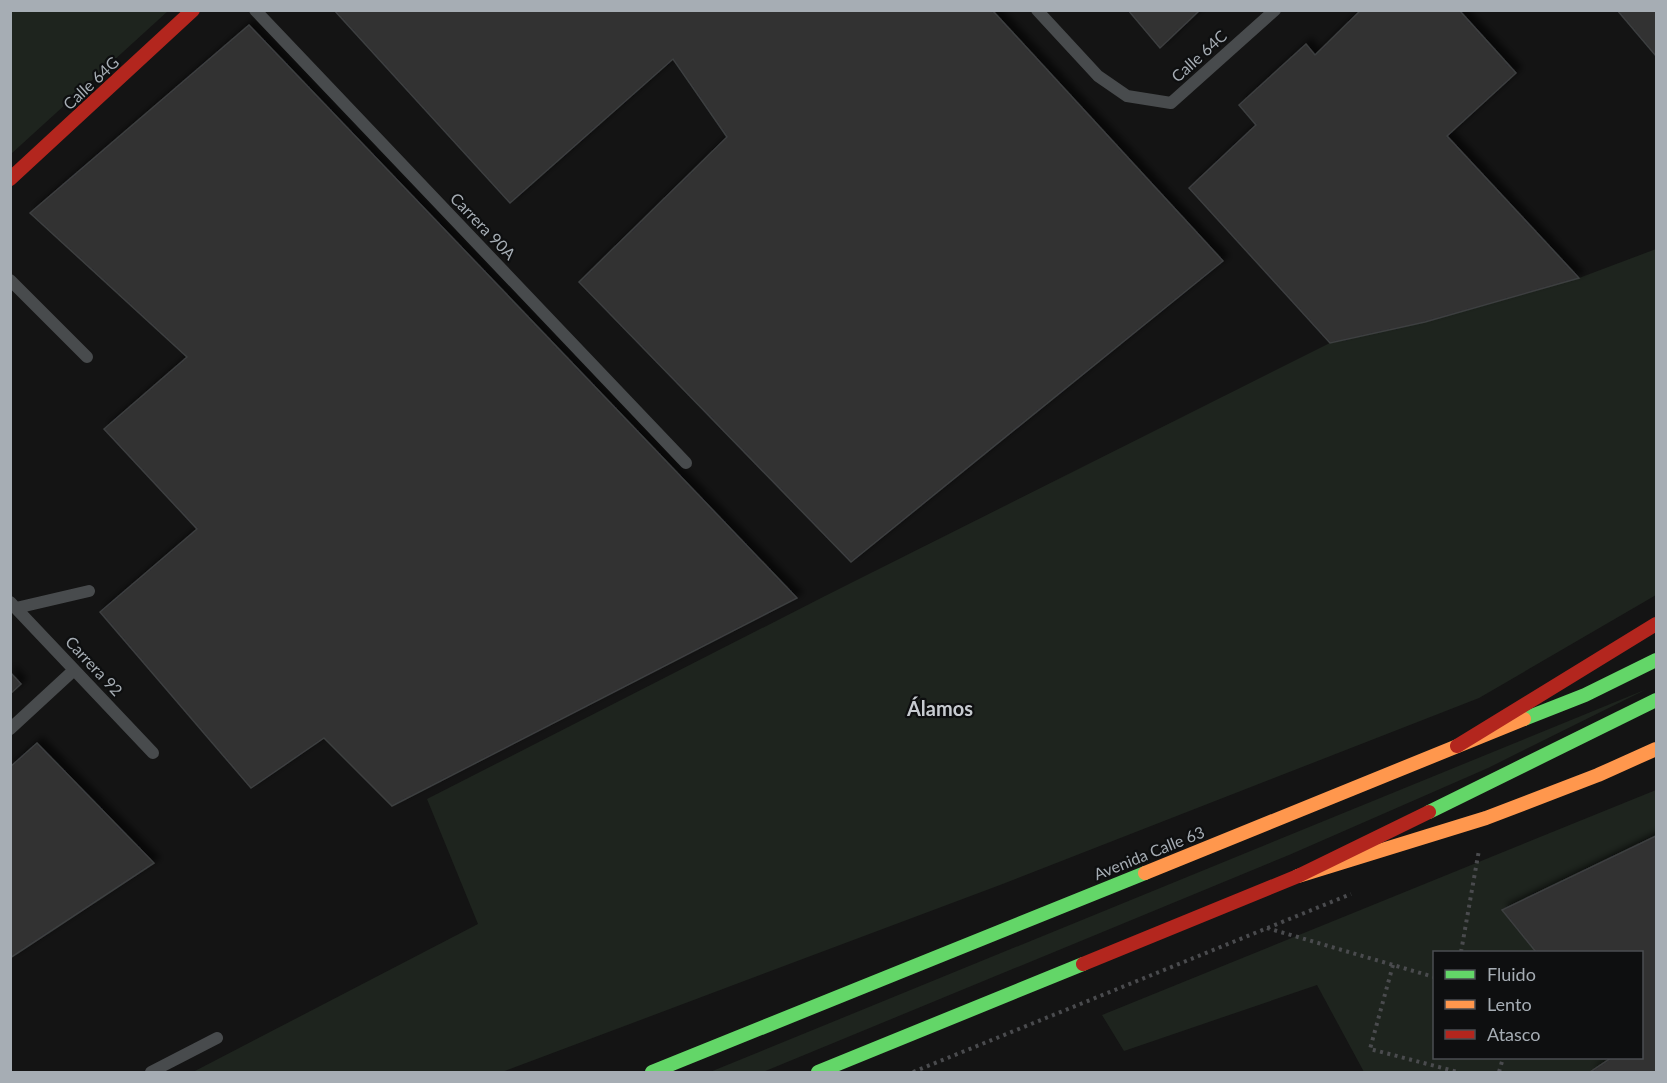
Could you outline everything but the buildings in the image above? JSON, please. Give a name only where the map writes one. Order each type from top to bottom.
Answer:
[{"type":"main road","name":"Calle 64G","points":[[10,179],[193,10]]},
{"type":"main road","points":[[1457,746],[1656,624]]},
{"type":"main road","name":"Avenida Calle 63","points":[[652,1072],[1585,695],[1656,660]]},
{"type":"main road","points":[[818,1072],[1298,876],[1656,700]]},
{"type":"main road","points":[[1298,876],[1486,818],[1598,775],[1656,749]]},
{"type":"lane","name":"Carrera 90A","points":[[255,10],[686,463]]},
{"type":"lane","name":"Calle 64C","points":[[1037,10],[1098,76],[1127,96],[1171,103],[1275,10]]},
{"type":"lane","points":[[10,280],[87,357]]},
{"type":"lane","points":[[13,605],[89,591]]},
{"type":"lane","name":"Carrera 92","points":[[13,605],[153,753]]},
{"type":"lane","points":[[10,729],[74,669]]},
{"type":"lane","points":[[152,1072],[217,1038]]},
{"type":"path","points":[[1461,951],[1481,840]]},
{"type":"path","points":[[913,1072],[1353,893]]},
{"type":"path","points":[[1267,928],[1433,977]]},
{"type":"path","points":[[1393,965],[1370,1049],[1458,1072]]},
{"type":"shaded area","points":[[11,10],[168,10],[168,11],[11,154]]},
{"type":"shaded area","points":[[1656,249],[1656,595],[1479,698],[1000,885],[502,1072],[193,1072],[478,924],[427,799],[825,596],[1330,343],[1425,322],[1579,278]]},
{"type":"shaded area","points":[[1647,689],[1488,768],[1289,855],[763,1072],[710,1072]]},
{"type":"shaded area","points":[[1656,790],[1656,836],[1502,910],[1535,951],[1433,951],[1433,1059],[1610,1059],[1590,1072],[1364,1072],[1317,985],[1124,1051],[1102,1015]]},
{"type":"traffic: fast","points":[[1524,719],[1585,695],[1656,660]]},
{"type":"traffic: fast","points":[[1429,812],[1656,700]]},
{"type":"traffic: fast","points":[[652,1072],[1145,873]]},
{"type":"traffic: fast","points":[[818,1072],[1083,964]]},
{"type":"traffic: slow","points":[[1145,873],[1524,719]]},
{"type":"traffic: slow","points":[[1298,876],[1486,818],[1598,775],[1656,749]]},
{"type":"traffic: jam","points":[[10,179],[193,10]]},
{"type":"traffic: jam","points":[[1457,746],[1656,624]]},
{"type":"traffic: jam","points":[[1083,964],[1298,876],[1429,812]]},
{"type":"district","name":"Álamos","points":[[940,709]]}]
